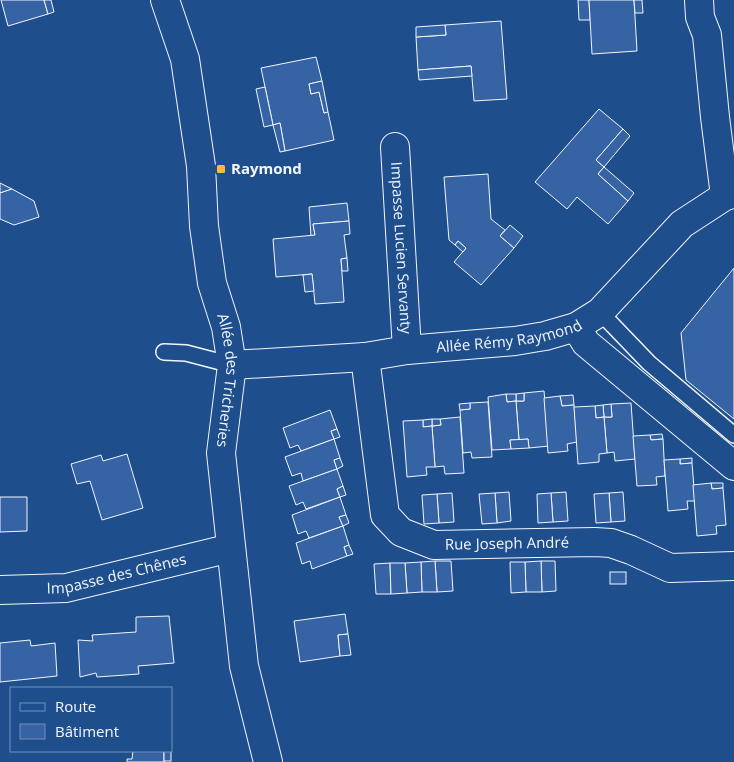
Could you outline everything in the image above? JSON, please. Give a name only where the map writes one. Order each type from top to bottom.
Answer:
[{"type":"street","name":"Allée des Tricheries","points":[[165,0],[185,59],[201,166],[204,226],[212,283],[226,327],[232,365],[221,453],[244,666],[268,762]]},
{"type":"street","points":[[699,0],[700,17],[707,35],[715,117],[731,198]]},
{"type":"street","name":"Impasse Lucien Servanty","points":[[395,147],[407,350]]},
{"type":"street","name":"Allée Rémy Raymond","points":[[232,365],[365,357],[407,350],[516,341],[545,336],[576,327],[600,312],[682,224],[731,198]]},
{"type":"street","points":[[576,327],[586,343],[734,466]]},
{"type":"street","name":"Rue Joseph André","points":[[365,357],[385,515],[401,532],[434,545],[610,543],[631,550],[670,568],[734,566]]},
{"type":"street","name":"Impasse des Chênes","points":[[0,590],[66,588],[231,548]]},
{"type":"lane","points":[[600,312],[649,363],[734,435]]},
{"type":"lane","points":[[164,352],[186,353],[232,365]]},
{"type":"building","points":[[1,0],[44,0],[48,14],[8,26]]},
{"type":"building","points":[[44,0],[51,0],[54,12],[48,14]]},
{"type":"building","points":[[578,0],[589,0],[590,20],[579,20]]},
{"type":"building","points":[[589,0],[634,0],[637,51],[592,54]]},
{"type":"building","points":[[634,0],[642,0],[643,13],[635,13]]},
{"type":"building","points":[[501,21],[507,99],[474,101],[471,66],[418,70],[416,37],[446,35],[445,25]]},
{"type":"building","points":[[445,25],[446,35],[416,37],[416,27]]},
{"type":"building","points":[[316,57],[322,81],[309,84],[311,94],[319,92],[324,113],[328,112],[334,140],[285,151],[280,123],[273,125],[261,68]]},
{"type":"building","points":[[471,66],[472,76],[419,80],[418,70]]},
{"type":"building","points":[[322,81],[328,112],[324,113],[319,92],[311,94],[309,84]]},
{"type":"building","points":[[265,87],[273,125],[264,127],[256,89]]},
{"type":"building","points":[[599,109],[623,129],[596,160],[604,167],[598,174],[628,201],[608,224],[577,197],[567,209],[535,182]]},
{"type":"building","points":[[280,123],[285,151],[280,152],[273,125]]},
{"type":"building","points":[[623,129],[630,136],[604,167],[596,160]]},
{"type":"building","points":[[604,167],[634,193],[628,201],[598,174]]},
{"type":"building","points":[[488,174],[491,219],[505,230],[500,236],[514,248],[481,285],[454,262],[466,248],[458,241],[455,245],[449,240],[444,177]]},
{"type":"building","points":[[0,183],[12,189],[0,193]]},
{"type":"building","points":[[12,189],[34,201],[39,217],[14,225],[0,219],[0,193]]},
{"type":"building","points":[[347,203],[349,221],[313,224],[315,235],[311,236],[309,207]]},
{"type":"building","points":[[349,221],[350,234],[344,235],[347,258],[341,259],[344,302],[315,304],[312,274],[276,277],[273,239],[315,235],[313,224]]},
{"type":"building","points":[[510,225],[523,236],[514,248],[500,236]]},
{"type":"building","points":[[458,241],[466,248],[463,252],[455,245]]},
{"type":"building","points":[[347,258],[348,271],[342,271],[341,259]]},
{"type":"building","points":[[734,268],[734,419],[686,380],[681,333]]},
{"type":"building","points":[[312,274],[314,291],[305,292],[303,275]]},
{"type":"building","points":[[544,391],[549,446],[529,448],[528,439],[519,440],[516,401],[524,401],[524,393]]},
{"type":"building","points":[[524,393],[524,401],[516,401],[516,394]]},
{"type":"building","points":[[506,394],[516,394],[516,401],[507,402]]},
{"type":"building","points":[[506,394],[507,402],[516,401],[519,440],[510,440],[511,449],[492,450],[488,397]]},
{"type":"building","points":[[573,395],[574,405],[562,406],[560,396]]},
{"type":"building","points":[[560,396],[562,406],[574,405],[577,442],[567,444],[568,451],[548,453],[544,398]]},
{"type":"building","points":[[488,402],[492,457],[472,458],[471,452],[463,453],[460,410],[470,409],[470,403]]},
{"type":"building","points":[[470,403],[470,409],[460,410],[459,404]]},
{"type":"building","points":[[631,403],[635,459],[615,461],[614,452],[607,453],[604,417],[612,417],[611,404]]},
{"type":"building","points":[[611,404],[612,417],[604,417],[603,405]]},
{"type":"building","points":[[603,405],[604,417],[596,418],[595,406]]},
{"type":"building","points":[[595,406],[596,418],[604,417],[607,453],[599,454],[599,462],[578,464],[574,407]]},
{"type":"building","points":[[330,410],[337,429],[331,431],[334,439],[301,451],[298,445],[290,448],[283,428]]},
{"type":"building","points":[[460,417],[464,473],[445,474],[444,466],[435,467],[432,426],[441,425],[440,419]]},
{"type":"building","points":[[432,419],[440,419],[441,425],[432,426]]},
{"type":"building","points":[[432,419],[432,426],[423,427],[423,420]]},
{"type":"building","points":[[423,420],[423,427],[432,426],[435,467],[426,467],[427,475],[407,477],[403,421]]},
{"type":"building","points":[[337,429],[340,437],[334,439],[331,431]]},
{"type":"building","points":[[662,434],[663,439],[651,440],[650,435]]},
{"type":"building","points":[[650,435],[651,440],[663,439],[665,476],[656,477],[657,485],[637,486],[633,436]]},
{"type":"building","points":[[334,439],[340,458],[334,460],[337,469],[303,481],[301,473],[292,476],[285,457]]},
{"type":"building","points":[[528,439],[529,448],[511,449],[510,440]]},
{"type":"building","points":[[127,454],[143,508],[102,520],[90,481],[77,484],[71,464],[101,455],[103,461]]},
{"type":"building","points":[[340,458],[343,466],[337,469],[334,460]]},
{"type":"building","points":[[692,458],[692,463],[680,464],[680,459]]},
{"type":"building","points":[[680,459],[680,464],[692,463],[695,501],[687,501],[688,509],[668,511],[664,460]]},
{"type":"building","points":[[337,469],[343,486],[337,489],[340,497],[306,509],[303,502],[296,505],[289,486]]},
{"type":"building","points":[[711,483],[723,483],[723,488],[712,489]]},
{"type":"building","points":[[711,483],[712,489],[723,488],[726,525],[716,526],[717,534],[697,536],[693,485]]},
{"type":"building","points":[[343,486],[346,495],[340,497],[337,489]]},
{"type":"building","points":[[509,492],[511,521],[497,523],[495,493]]},
{"type":"building","points":[[566,492],[568,521],[553,522],[551,493]]},
{"type":"building","points":[[623,492],[625,521],[611,522],[609,493]]},
{"type":"building","points":[[452,493],[454,522],[439,523],[437,494]]},
{"type":"building","points":[[495,493],[497,523],[482,524],[479,494]]},
{"type":"building","points":[[551,493],[553,522],[538,523],[537,494]]},
{"type":"building","points":[[609,493],[611,522],[596,523],[594,494]]},
{"type":"building","points":[[437,494],[439,523],[424,524],[422,495]]},
{"type":"building","points":[[0,497],[27,497],[27,531],[0,532]]},
{"type":"building","points":[[340,497],[346,515],[339,517],[343,526],[309,538],[306,531],[298,534],[292,515]]},
{"type":"building","points":[[346,515],[349,523],[343,526],[339,517]]},
{"type":"building","points":[[343,526],[349,545],[344,547],[347,556],[312,569],[310,561],[302,564],[296,543]]},
{"type":"building","points":[[349,545],[353,554],[347,556],[344,547]]},
{"type":"building","points":[[435,561],[451,561],[453,591],[437,592]]},
{"type":"building","points":[[435,561],[437,592],[422,592],[421,562]]},
{"type":"building","points":[[541,561],[555,561],[556,591],[542,592]]},
{"type":"building","points":[[541,561],[542,592],[526,592],[525,562]]},
{"type":"building","points":[[421,562],[422,592],[407,593],[405,563]]},
{"type":"building","points":[[510,562],[525,562],[526,592],[511,593]]},
{"type":"building","points":[[390,563],[391,594],[376,594],[374,564]]},
{"type":"building","points":[[390,563],[405,563],[407,593],[391,594]]},
{"type":"building","points":[[610,572],[626,572],[626,584],[610,584]]},
{"type":"building","points":[[345,614],[348,634],[338,635],[340,656],[300,662],[294,621]]},
{"type":"building","points":[[169,616],[174,663],[138,666],[139,674],[97,677],[96,673],[80,677],[78,640],[93,641],[92,635],[136,632],[136,617]]},
{"type":"building","points":[[348,634],[351,655],[340,656],[338,635]]},
{"type":"building","points":[[30,640],[31,646],[55,643],[57,676],[0,682],[0,643]]},
{"type":"building","points":[[133,752],[164,752],[164,762],[127,762],[127,759],[132,759]]},
{"type":"building","points":[[164,752],[171,752],[171,761],[164,761]]},
{"type":"place","name":"Raymond","points":[[221,169]]}]
